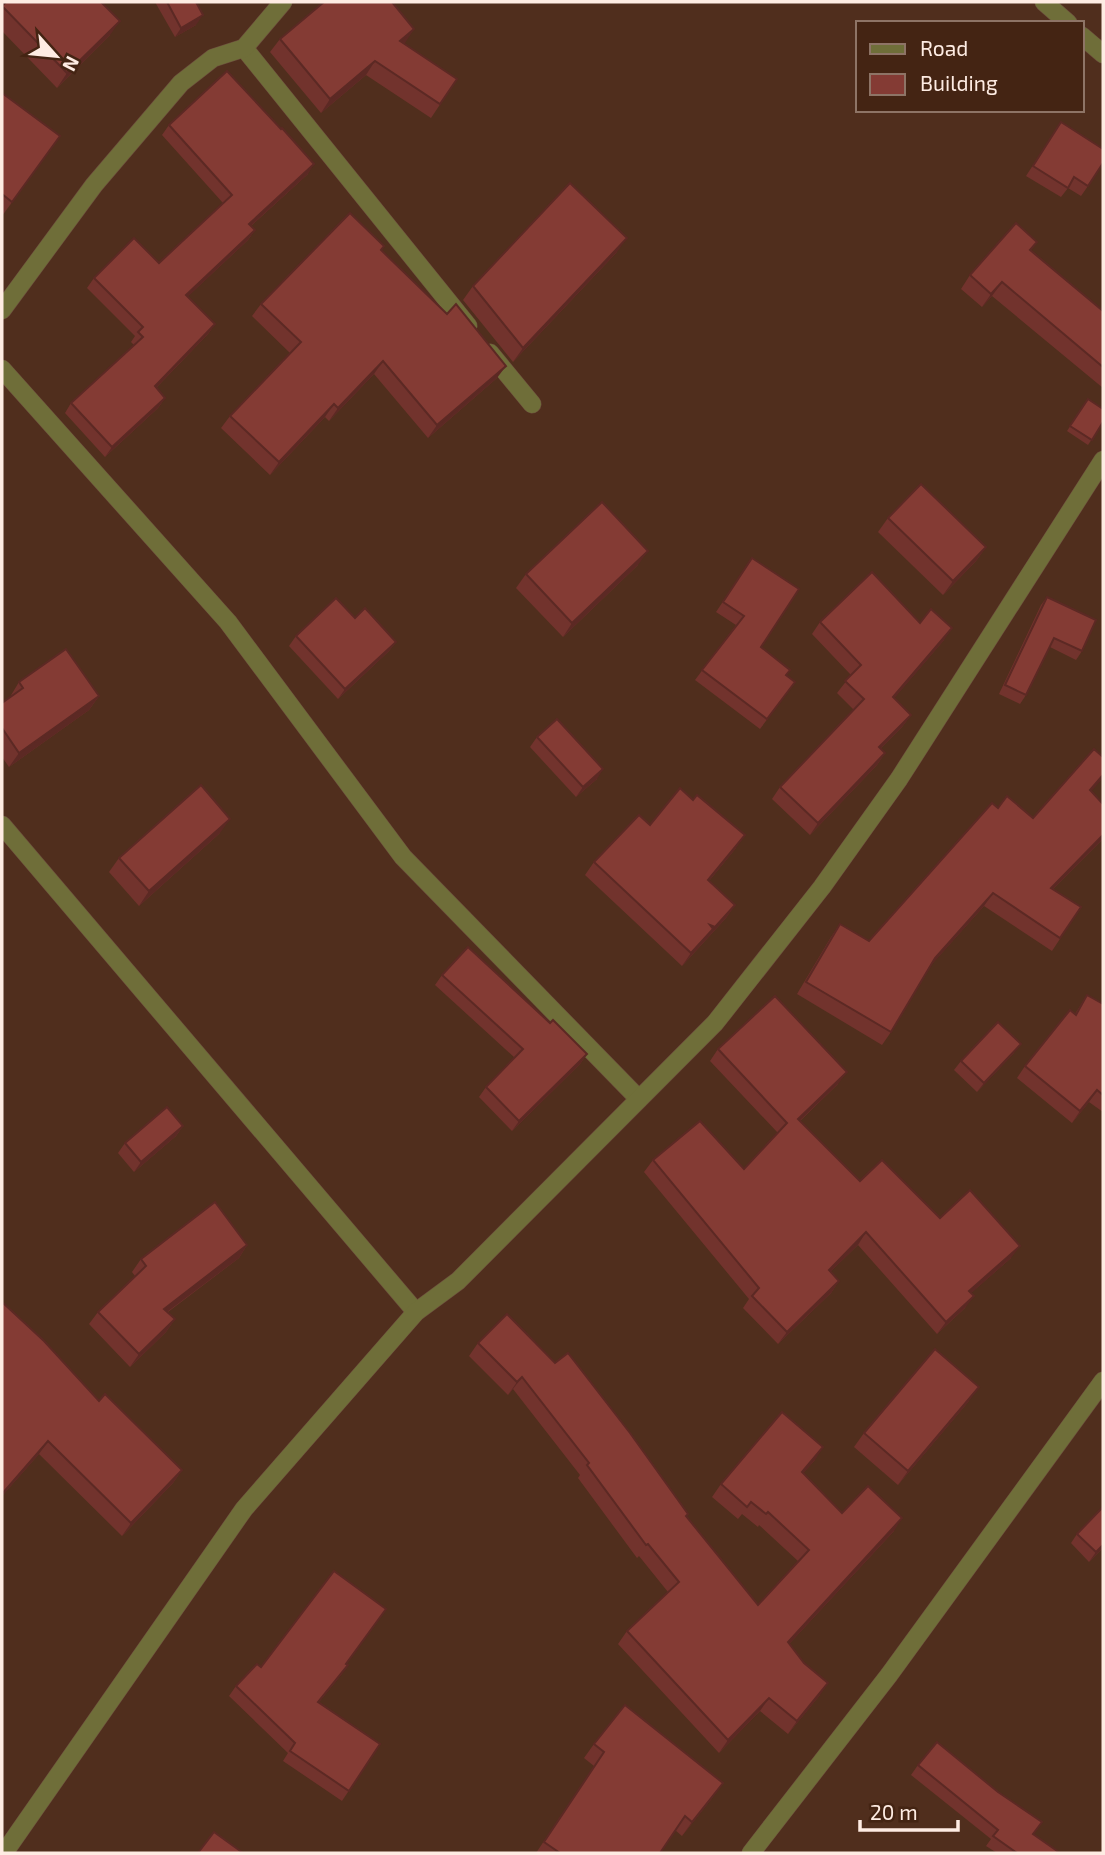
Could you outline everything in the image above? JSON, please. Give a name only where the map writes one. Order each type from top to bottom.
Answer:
[{"type":"street","points":[[2,310],[94,185],[181,83],[213,58],[244,48],[283,2]]},
{"type":"street","points":[[1044,2],[1066,21]]},
{"type":"street","points":[[1084,38],[1103,54]]},
{"type":"street","points":[[244,48],[531,404]]},
{"type":"street","points":[[2,369],[228,622],[404,857],[639,1100]]},
{"type":"street","points":[[4,1853],[244,1509],[416,1312],[458,1281],[715,1023],[830,876],[899,779],[1103,460]]},
{"type":"street","points":[[2,825],[416,1312]]},
{"type":"street","points":[[751,1853],[889,1675],[1103,1381]]},
{"type":"building","points":[[6,2],[101,2],[120,21],[67,73],[2,6]]},
{"type":"building","points":[[167,2],[196,2],[203,15],[181,28]]},
{"type":"building","points":[[324,2],[392,2],[414,29],[400,41],[457,79],[440,104],[375,61],[330,99],[280,39]]},
{"type":"building","points":[[227,71],[314,164],[249,224],[255,230],[186,295],[215,324],[155,386],[165,398],[112,447],[71,403],[143,337],[138,332],[143,327],[94,278],[134,238],[159,263],[232,195],[169,125]]},
{"type":"building","points":[[2,93],[60,136],[12,202],[2,194]]},
{"type":"building","points":[[1061,122],[1103,149],[1103,163],[1088,186],[1074,177],[1068,188],[1033,166]]},
{"type":"building","points":[[570,183],[627,238],[523,348],[473,286]]},
{"type":"building","points":[[350,213],[384,246],[381,250],[447,314],[456,304],[506,366],[437,425],[383,361],[338,408],[334,404],[279,462],[230,416],[301,342],[261,304]]},
{"type":"building","points":[[1016,223],[1037,242],[1030,250],[1103,311],[1103,367],[1002,282],[991,294],[970,275]]},
{"type":"building","points":[[1088,399],[1103,409],[1103,422],[1092,440],[1070,426]]},
{"type":"building","points":[[921,484],[986,547],[953,581],[888,518]]},
{"type":"building","points":[[602,502],[648,551],[572,623],[526,574]]},
{"type":"building","points":[[752,558],[799,589],[761,647],[790,670],[786,675],[795,682],[767,719],[702,670],[744,616],[723,602]]},
{"type":"building","points":[[872,572],[920,623],[931,609],[952,628],[893,697],[911,715],[879,747],[885,753],[818,823],[780,787],[864,699],[845,681],[861,665],[820,622]]},
{"type":"building","points":[[1047,597],[1096,620],[1082,651],[1054,638],[1026,695],[1005,685]]},
{"type":"building","points":[[336,598],[355,618],[365,608],[396,642],[345,689],[296,636]]},
{"type":"building","points":[[66,649],[99,696],[19,753],[2,728],[2,703],[23,688],[19,682]]},
{"type":"building","points":[[557,719],[603,769],[583,787],[537,737]]},
{"type":"building","points":[[1094,749],[1103,757],[1103,775],[1090,790],[1103,804],[1103,835],[1051,888],[1081,907],[1060,938],[993,893],[935,958],[891,1032],[806,982],[840,924],[869,941],[992,803],[998,808],[1007,796],[1033,818]]},
{"type":"building","points":[[201,785],[230,819],[149,891],[119,858]]},
{"type":"building","points":[[680,788],[693,800],[697,795],[745,835],[708,880],[735,905],[715,927],[710,925],[713,929],[691,953],[594,862],[639,815],[650,825]]},
{"type":"building","points":[[468,947],[550,1023],[553,1020],[587,1054],[519,1121],[486,1087],[523,1049],[442,975]]},
{"type":"building","points":[[1087,995],[1103,1004],[1103,1095],[1097,1090],[1080,1111],[1025,1066],[1070,1010],[1076,1015]]},
{"type":"building","points":[[775,996],[847,1072],[798,1119],[860,1181],[882,1160],[940,1218],[970,1190],[1020,1246],[969,1291],[974,1296],[946,1322],[866,1232],[829,1270],[839,1281],[787,1332],[752,1296],[759,1288],[653,1160],[700,1121],[744,1169],[787,1123],[718,1049]]},
{"type":"building","points":[[998,1022],[1021,1044],[984,1083],[961,1061]]},
{"type":"building","points":[[167,1107],[183,1126],[141,1162],[125,1143]]},
{"type":"building","points":[[215,1202],[247,1245],[164,1309],[175,1319],[139,1354],[98,1312],[146,1266],[141,1259]]},
{"type":"building","points":[[2,1302],[44,1341],[99,1401],[105,1394],[182,1470],[131,1523],[48,1441],[2,1494]]},
{"type":"building","points":[[507,1314],[555,1363],[568,1353],[630,1433],[688,1514],[686,1516],[758,1605],[809,1550],[768,1512],[766,1514],[751,1502],[747,1507],[721,1484],[782,1412],[823,1447],[802,1472],[842,1513],[868,1486],[902,1518],[788,1642],[804,1663],[828,1683],[797,1721],[769,1698],[728,1740],[627,1631],[679,1582],[648,1544],[646,1545],[587,1465],[589,1463],[522,1377],[517,1382],[478,1343]]},
{"type":"building","points":[[935,1349],[979,1387],[908,1471],[864,1433]]},
{"type":"building","points":[[1103,1507],[1103,1545],[1096,1552],[1077,1534]]},
{"type":"building","points":[[334,1571],[386,1609],[346,1664],[348,1665],[318,1702],[380,1744],[349,1791],[290,1751],[295,1743],[236,1686],[257,1664],[261,1667]]},
{"type":"building","points":[[625,1705],[723,1783],[692,1822],[685,1816],[660,1853],[560,1853],[544,1842],[604,1752],[594,1744]]},
{"type":"building","points":[[937,1742],[998,1792],[1042,1822],[1033,1834],[1060,1853],[1017,1853],[993,1836],[998,1830],[918,1765]]},
{"type":"building","points":[[214,1832],[243,1853],[198,1853]]}]
